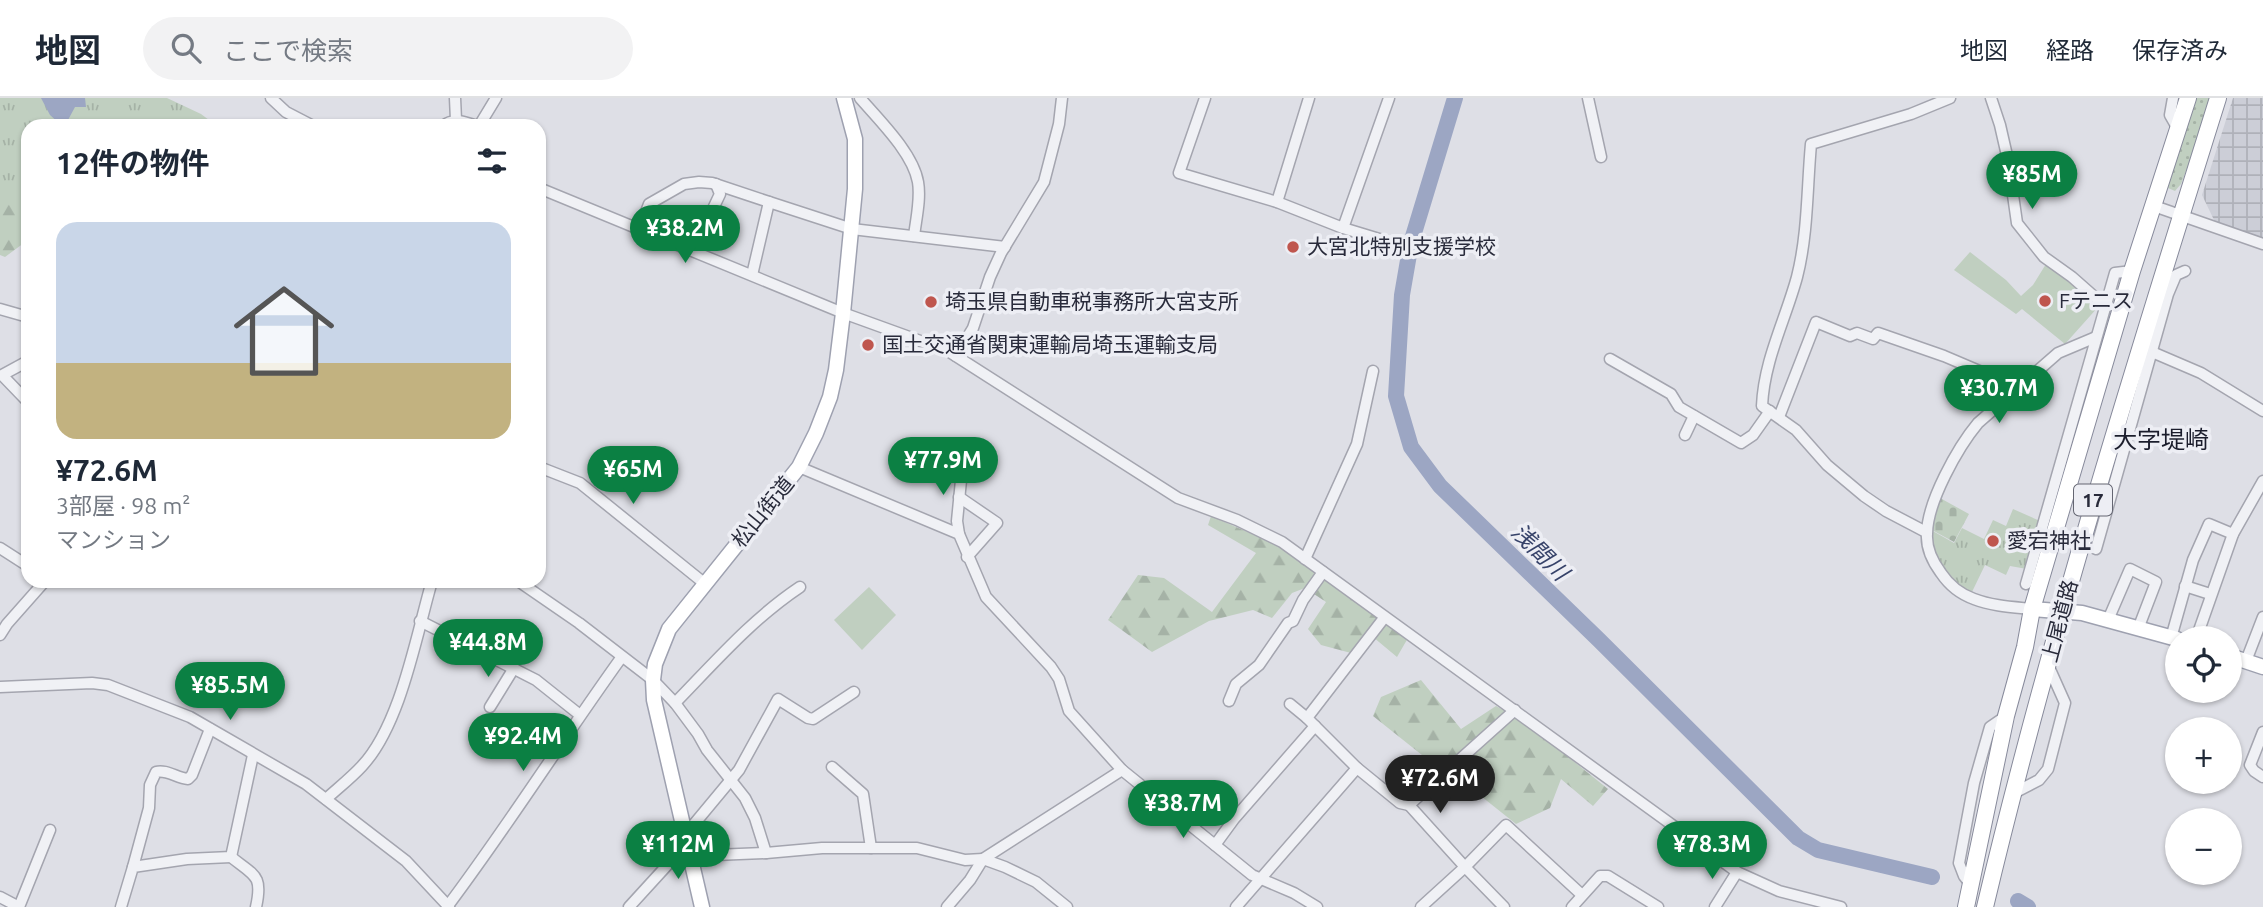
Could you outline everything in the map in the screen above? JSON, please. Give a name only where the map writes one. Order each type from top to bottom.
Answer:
[{"type":"highway","name":"上尾道路","points":[[1966,907],[2006,716],[2025,647],[2043,546],[2188,98]]},
{"type":"highway","name":"上尾道路","points":[[1985,907],[2012,794],[2093,500],[2162,292],[2181,215],[2218,98]]},
{"type":"main road","name":"松山街道","points":[[702,907],[654,699],[655,664],[669,629],[799,467],[824,415],[836,370],[852,229],[855,139],[844,98]]},
{"type":"main road","points":[[2032,609],[2082,613],[2165,636]]},
{"type":"main road","points":[[2242,660],[2263,666]]},
{"type":"street","points":[[271,98],[286,112],[300,119]]},
{"type":"street","points":[[455,98],[456,119]]},
{"type":"street","points":[[482,119],[496,98]]},
{"type":"street","points":[[860,98],[890,132],[918,178],[914,236]]},
{"type":"street","points":[[956,356],[973,328],[990,277],[1004,247],[1044,182],[1059,124],[1062,98]]},
{"type":"street","points":[[1205,98],[1179,173],[1277,202],[1399,246]]},
{"type":"street","points":[[1277,202],[1309,98]]},
{"type":"street","points":[[1343,228],[1389,98]]},
{"type":"street","points":[[1588,98],[1601,157]]},
{"type":"street","points":[[1926,532],[1864,496],[1827,465],[1796,430],[1762,406],[1763,383],[1798,274],[1811,144],[1911,114],[1950,98]]},
{"type":"street","points":[[1991,98],[2008,160],[2017,223],[2044,257],[2106,307]]},
{"type":"street","points":[[2173,98],[2169,115],[2178,129]]},
{"type":"street","points":[[639,230],[649,204],[663,194],[691,183],[716,184],[852,229],[1004,247]]},
{"type":"street","points":[[693,251],[720,194],[716,184]]},
{"type":"street","points":[[546,191],[843,313],[956,356],[1178,498],[1264,533],[1305,559],[1737,872],[1779,891],[1841,907]]},
{"type":"street","points":[[752,275],[769,202]]},
{"type":"street","points":[[2154,206],[2263,244]]},
{"type":"street","points":[[2026,584],[2043,546],[2115,273],[2132,271]]},
{"type":"street","points":[[2096,550],[2152,352],[2162,292],[2176,275],[2185,271]]},
{"type":"street","points":[[0,309],[21,315]]},
{"type":"street","points":[[1610,359],[1671,394],[1679,407],[1741,443],[1775,414],[1816,322],[1850,336],[1857,333],[1873,339],[1878,333],[1944,356],[2017,387]]},
{"type":"street","points":[[2032,609],[1993,605],[1971,599],[1949,585],[1931,559],[1926,532],[1938,491],[1969,434],[2017,387],[2058,353],[2096,337]]},
{"type":"street","points":[[2152,352],[2201,373],[2263,411]]},
{"type":"street","points":[[21,365],[2,375],[21,395]]},
{"type":"street","points":[[1305,559],[1357,444],[1373,371]]},
{"type":"street","points":[[1685,435],[1694,416]]},
{"type":"street","points":[[963,460],[957,521],[967,557],[986,597],[1059,679],[1069,711],[1122,770],[1214,845],[1252,875],[1317,907]]},
{"type":"street","points":[[799,467],[959,534]]},
{"type":"street","points":[[546,470],[580,483],[704,583]]},
{"type":"street","points":[[2200,626],[2233,534],[2262,487]]},
{"type":"street","points":[[2093,500],[2112,496]]},
{"type":"street","points":[[958,497],[997,523],[967,557]]},
{"type":"street","points":[[2177,626],[2193,560],[2209,524],[2233,534]]},
{"type":"street","points":[[0,548],[21,562]]},
{"type":"street","points":[[2108,620],[2130,569],[2156,582],[2138,629]]},
{"type":"street","points":[[1229,701],[1236,684],[1259,665],[1288,624],[1293,621],[1303,600],[1323,572]]},
{"type":"street","points":[[2186,586],[2210,594]]},
{"type":"street","points":[[675,703],[754,621],[800,587]]},
{"type":"street","points":[[0,635],[39,588]]},
{"type":"street","points":[[326,799],[363,766],[378,744],[402,687],[430,588]]},
{"type":"street","points":[[528,588],[653,680],[675,703],[707,750],[745,798],[755,818],[766,853]]},
{"type":"street","points":[[2246,661],[2263,617]]},
{"type":"street","points":[[1214,845],[1311,722],[1384,618]]},
{"type":"street","points":[[420,621],[536,680],[580,715]]},
{"type":"street","points":[[0,687],[92,683],[108,685],[190,717],[306,784],[406,861],[448,907],[523,803],[621,658]]},
{"type":"street","points":[[2012,794],[2039,780],[2048,769],[2065,703],[2048,665]]},
{"type":"street","points":[[490,707],[514,668]]},
{"type":"street","points":[[629,907],[688,846],[731,780],[778,699],[813,719],[854,692]]},
{"type":"street","points":[[1290,704],[1357,768],[1400,803],[1409,804],[1504,907]]},
{"type":"street","points":[[1409,804],[1515,710]]},
{"type":"street","points":[[121,907],[149,808],[150,785],[156,772],[162,770],[188,779],[210,729]]},
{"type":"street","points":[[2263,732],[2250,765],[2263,777]]},
{"type":"street","points":[[232,857],[253,755]]},
{"type":"street","points":[[832,767],[863,794],[871,848]]},
{"type":"street","points":[[1236,907],[1357,768]]},
{"type":"street","points":[[947,907],[970,880],[983,859],[1122,770]]},
{"type":"street","points":[[1422,907],[1506,825],[1582,895]]},
{"type":"street","points":[[0,897],[19,907],[50,830]]},
{"type":"street","points":[[688,846],[766,853],[822,848],[917,848],[965,860],[983,859],[1036,882],[1067,907]]},
{"type":"street","points":[[133,867],[187,859],[232,857],[257,879],[260,887],[256,907]]},
{"type":"street","points":[[1715,907],[1737,872]]},
{"type":"street","points":[[1572,907],[1600,876],[1608,876],[1658,907]]},
{"type":"shaded area","points":[[2233,98],[2263,98],[2263,239],[2215,222],[2202,195]]},
{"type":"green space","points":[[0,98],[21,119],[21,245],[5,257],[0,255]]},
{"type":"green space","points":[[0,98],[167,98],[208,119],[21,119],[21,203],[0,203]]},
{"type":"green space","points":[[2194,98],[2214,98],[2181,184],[2175,191],[2168,188],[2169,177]]},
{"type":"green space","name":"Fテニス","points":[[1970,252],[2006,280],[2021,296],[2033,285],[2046,264],[2099,306],[2065,344],[2022,309],[2016,314],[1954,270]]},
{"type":"green space","points":[[1940,498],[1969,514],[1954,542],[1932,530]]},
{"type":"green space","points":[[2013,509],[2040,521],[2027,569],[2010,566],[2006,575],[1985,565],[1971,594],[1952,581],[1941,568],[1931,530],[1954,543],[1962,528],[1984,539],[1993,520],[2006,526]]},
{"type":"green space","points":[[1211,516],[1277,545],[1346,591],[1408,638],[1397,657],[1367,632],[1351,653],[1321,645],[1308,629],[1326,602],[1305,588],[1292,593],[1272,618],[1253,610],[1209,621],[1152,652],[1108,620],[1138,575],[1164,578],[1212,612],[1256,553],[1208,525]]},
{"type":"green space","points":[[869,587],[896,615],[862,650],[834,620]]},
{"type":"green space","points":[[1421,680],[1461,729],[1496,706],[1525,722],[1608,789],[1593,806],[1561,779],[1550,808],[1516,824],[1472,789],[1476,773],[1470,764],[1427,759],[1373,716],[1381,697]]},
{"type":"water","points":[[41,98],[85,98],[86,107],[75,107],[69,119],[54,119]]},
{"type":"waterway","name":"浅間川","points":[[1455,98],[1411,243],[1402,295],[1396,396],[1411,447],[1440,486],[1798,838],[1818,850],[1932,877]]},
{"type":"waterway","name":"浅間川","points":[[2018,901],[2028,907]]},
{"type":"place","name":"大宮北特別支援学校","points":[[1293,247]]},
{"type":"place","name":"Fテニス","points":[[2045,301]]},
{"type":"place","name":"埼玉県自動車税事務所大宮支所","points":[[931,302]]},
{"type":"place","name":"国土交通省関東運輸局埼玉運輸支局","points":[[868,345]]},
{"type":"place","name":"愛宕神社","points":[[1993,541]]},
{"type":"district","name":"大字堤崎","points":[[2161,440]]}]
